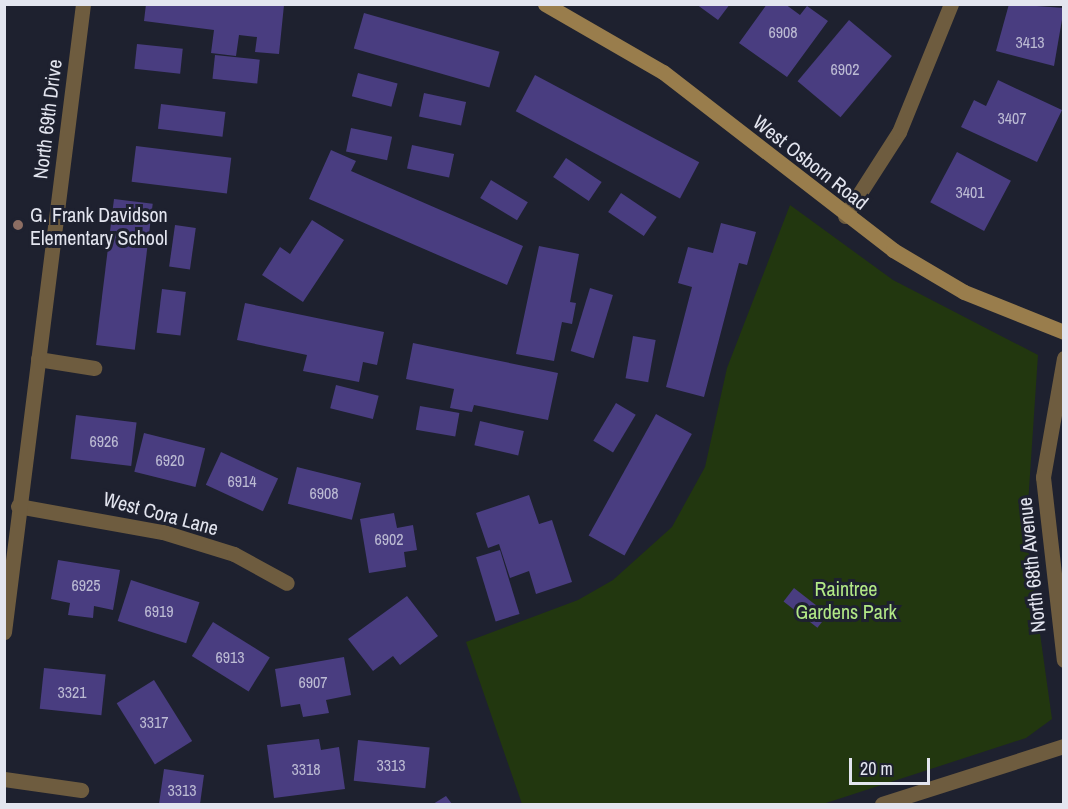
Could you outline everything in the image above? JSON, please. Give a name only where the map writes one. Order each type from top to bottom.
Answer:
[{"type":"street","name":"North 69th Drive","points":[[4,632],[18,506],[83,4]]},
{"type":"street","name":"West Osborn Road","points":[[545,4],[663,72],[845,216],[964,292],[1064,332]]},
{"type":"street","points":[[845,216],[909,111],[951,4]]},
{"type":"street","name":"North 68th Avenue","points":[[1064,358],[1043,477],[1064,660]]},
{"type":"street","points":[[38,359],[94,368]]},
{"type":"street","name":"West Cora Lane","points":[[18,506],[163,532],[234,554],[287,582]]},
{"type":"street","points":[[882,804],[1064,746]]},
{"type":"street","points":[[4,779],[81,790]]},
{"type":"green space","name":"Raintree Gardens Park","points":[[790,205],[893,280],[1038,355],[1026,534],[1052,719],[1026,738],[823,804],[522,804],[466,642],[578,600],[613,580],[672,527],[705,467],[727,368]]},
{"type":"building","points":[[146,4],[284,5],[279,54],[255,52],[257,37],[239,35],[236,56],[211,53],[214,30],[144,21]]},
{"type":"building","points":[[696,4],[730,4],[718,20]]},
{"type":"building","points":[[767,4],[785,4],[800,15],[807,6],[828,21],[787,77],[739,43]]},
{"type":"building","points":[[1009,4],[1064,8],[1054,66],[996,51]]},
{"type":"building","points":[[364,13],[500,52],[489,87],[354,49]]},
{"type":"building","points":[[849,20],[892,56],[840,117],[798,81]]},
{"type":"building","points":[[137,44],[183,49],[180,74],[134,69]]},
{"type":"building","points":[[215,55],[260,60],[257,84],[212,79]]},
{"type":"building","points":[[358,73],[398,84],[391,107],[352,96]]},
{"type":"building","points":[[535,75],[699,162],[680,199],[516,111]]},
{"type":"building","points":[[998,80],[1062,110],[1037,162],[961,127],[974,100],[986,106]]},
{"type":"building","points":[[424,93],[466,102],[461,125],[419,116]]},
{"type":"building","points":[[161,104],[226,112],[222,137],[158,129]]},
{"type":"building","points":[[351,128],[392,137],[387,160],[346,151]]},
{"type":"building","points":[[412,145],[454,154],[449,177],[407,168]]},
{"type":"building","points":[[136,146],[231,158],[227,193],[132,182]]},
{"type":"building","points":[[331,150],[356,161],[351,171],[523,246],[507,285],[309,199]]},
{"type":"building","points":[[957,152],[1011,181],[984,231],[930,202]]},
{"type":"building","points":[[566,158],[602,182],[589,201],[553,177]]},
{"type":"building","points":[[491,180],[528,202],[517,220],[480,198]]},
{"type":"building","points":[[621,193],[657,217],[644,236],[608,212]]},
{"type":"building","points":[[114,199],[153,204],[135,350],[96,345]]},
{"type":"building","points":[[312,220],[344,240],[303,302],[262,275],[280,247],[290,254]]},
{"type":"building","points":[[721,223],[756,232],[747,265],[739,263],[704,397],[666,387],[692,287],[678,283],[688,247],[713,253]]},
{"type":"building","points":[[175,225],[196,228],[190,270],[169,267]]},
{"type":"building","points":[[539,246],[579,254],[570,302],[576,303],[572,324],[562,322],[554,361],[516,354]]},
{"type":"building","points":[[590,288],[613,295],[594,358],[571,351]]},
{"type":"building","points":[[162,289],[186,292],[180,336],[157,333]]},
{"type":"building","points":[[245,303],[384,332],[377,365],[363,362],[359,382],[303,371],[307,355],[237,340]]},
{"type":"building","points":[[633,336],[656,340],[648,382],[626,378]]},
{"type":"building","points":[[413,343],[558,373],[548,420],[474,405],[472,412],[450,408],[454,389],[406,379]]},
{"type":"building","points":[[336,385],[379,396],[373,419],[330,408]]},
{"type":"building","points":[[616,403],[636,415],[613,453],[593,441]]},
{"type":"building","points":[[420,406],[459,413],[455,437],[416,430]]},
{"type":"building","points":[[656,414],[692,434],[624,555],[589,536]]},
{"type":"building","points":[[76,415],[137,422],[131,466],[71,459]]},
{"type":"building","points":[[480,421],[524,431],[518,455],[474,445]]},
{"type":"building","points":[[144,433],[205,448],[195,487],[134,472]]},
{"type":"building","points":[[221,452],[278,479],[263,511],[206,485]]},
{"type":"building","points":[[297,467],[361,483],[352,520],[288,504]]},
{"type":"building","points":[[529,495],[539,524],[552,520],[572,582],[536,594],[529,571],[510,578],[499,544],[488,548],[476,513]]},
{"type":"building","points":[[394,513],[397,528],[413,525],[417,550],[404,552],[406,567],[369,573],[360,519]]},
{"type":"building","points":[[500,550],[520,614],[496,621],[476,557]]},
{"type":"building","points":[[58,560],[120,570],[113,610],[94,606],[93,618],[68,615],[70,603],[51,599]]},
{"type":"building","points":[[131,580],[199,602],[186,643],[118,621]]},
{"type":"building","points":[[794,588],[828,614],[817,628],[784,601]]},
{"type":"building","points":[[407,596],[438,636],[400,665],[393,656],[373,671],[348,639]]},
{"type":"building","points":[[213,622],[270,658],[249,691],[192,656]]},
{"type":"building","points":[[344,657],[351,695],[326,700],[329,713],[303,717],[300,704],[281,707],[275,669]]},
{"type":"building","points":[[44,668],[106,674],[101,715],[40,709]]},
{"type":"building","points":[[154,680],[192,741],[155,764],[117,703]]},
{"type":"building","points":[[319,739],[321,750],[339,747],[345,789],[274,798],[267,745]]},
{"type":"building","points":[[358,740],[430,748],[425,788],[354,781]]},
{"type":"building","points":[[164,769],[204,775],[200,804],[159,804]]},
{"type":"building","points":[[446,796],[452,804],[433,804]]},
{"type":"place","name":"G. Frank Davidson Elementary School","points":[[18,225]]}]
